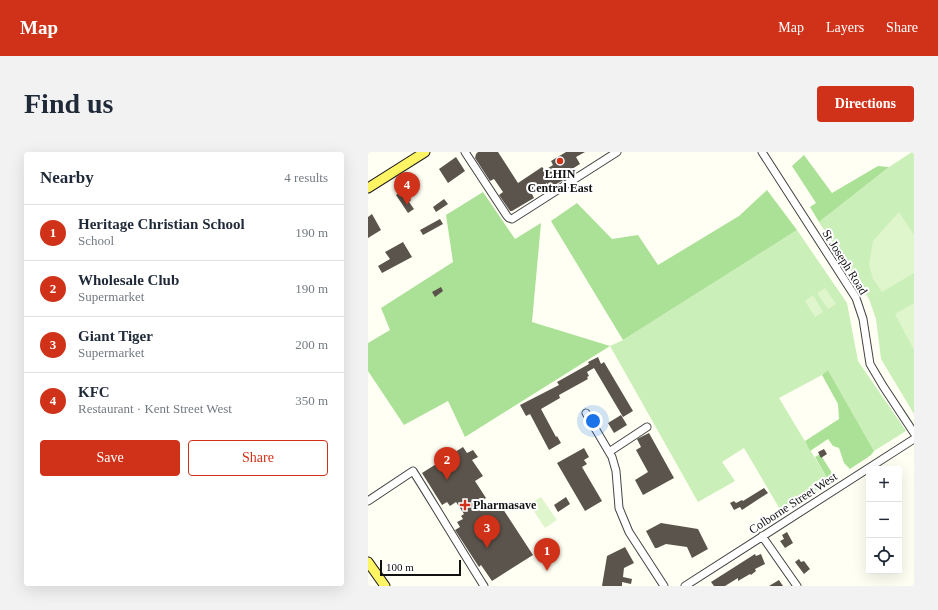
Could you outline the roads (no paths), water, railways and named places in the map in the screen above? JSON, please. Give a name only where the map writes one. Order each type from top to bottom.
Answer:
[{"type":"main road","points":[[368,188],[425,152]]},
{"type":"main road","points":[[368,562],[385,586]]},
{"type":"street","points":[[467,153],[508,218],[512,219],[617,152]]},
{"type":"street","name":"St Joseph Road","points":[[765,153],[856,298],[863,319],[870,364],[914,433]]},
{"type":"street","points":[[586,413],[612,457],[616,471],[620,508],[629,532],[664,586]]},
{"type":"street","points":[[609,452],[647,427]]},
{"type":"street","name":"Colborne Street West","points":[[685,586],[914,439]]},
{"type":"street","points":[[368,501],[413,471],[440,513],[456,543],[484,586]]},
{"type":"street","points":[[762,536],[797,586]]},
{"type":"place","name":"LHIN Central East","points":[[560,161]]},
{"type":"place","name":"KFC","points":[[407,205]]},
{"type":"place","name":"Wholesale Club","points":[[447,480]]},
{"type":"place","name":"Pharmasave","points":[[465,505]]},
{"type":"place","name":"Giant Tiger","points":[[487,548]]},
{"type":"place","name":"Heritage Christian School","points":[[547,571]]}]
